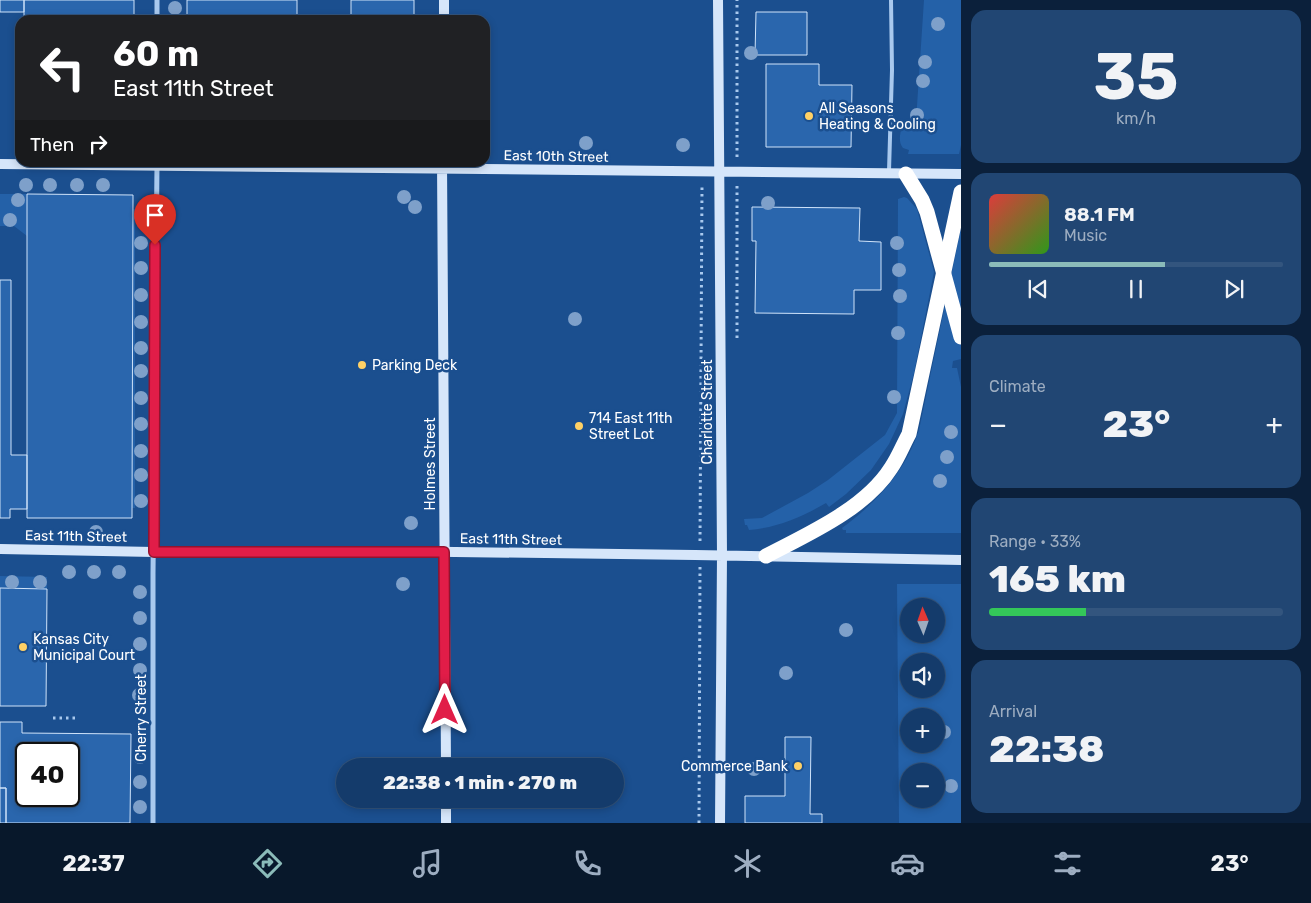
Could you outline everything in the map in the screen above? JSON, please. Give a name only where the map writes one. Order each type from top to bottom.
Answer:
[{"type":"highway","points":[[906,174],[927,212],[961,337]]},
{"type":"highway","points":[[766,556],[806,535],[854,505],[874,489],[891,468],[909,434],[961,192]]},
{"type":"main road","points":[[444,0],[444,15]]},
{"type":"main road","name":"Charlotte Street","points":[[718,0],[722,555],[720,823]]},
{"type":"main road","name":"East 10th Street","points":[[0,164],[15,164]]},
{"type":"main road","name":"East 10th Street","points":[[490,166],[704,172],[961,174]]},
{"type":"main road","name":"Holmes Street","points":[[442,167],[446,758]]},
{"type":"main road","name":"East 11th Street","points":[[0,549],[154,552],[444,552],[722,555],[961,560]]},
{"type":"main road","points":[[446,808],[446,823]]},
{"type":"street","points":[[157,0],[157,15]]},
{"type":"street","name":"Cherry Street","points":[[153,823],[157,167]]},
{"type":"lane","points":[[889,174],[892,70],[891,0]]},
{"type":"path","points":[[699,823],[702,190],[704,172]]},
{"type":"path","points":[[53,718],[75,718]]},
{"type":"shaded area","points":[[924,0],[961,0],[961,145],[959,154],[908,154],[909,150],[903,148],[900,143],[902,126],[916,121]]},
{"type":"shaded area","points":[[0,194],[27,194],[27,236],[14,226],[0,226]]},
{"type":"shaded area","points":[[904,197],[917,209],[934,272],[914,373],[903,414],[889,444],[871,470],[829,507],[826,503],[789,521],[749,530],[747,525],[745,525],[744,519],[762,518],[828,480],[885,435],[897,413],[898,199]]},
{"type":"shaded area","points":[[133,209],[135,209],[135,508],[132,508]]},
{"type":"shaded area","points":[[961,228],[961,359],[953,361],[952,368],[957,368],[961,387],[961,533],[846,533],[846,530],[842,528],[867,508],[898,473],[919,430]]},
{"type":"shaded area","points":[[0,576],[47,577],[47,589],[0,588]]},
{"type":"shaded area","points":[[897,584],[961,584],[961,823],[899,823]]},
{"type":"building","points":[[0,0],[24,0],[24,12],[0,12]]},
{"type":"building","points":[[24,0],[134,0],[134,15],[24,15]]},
{"type":"building","points":[[187,0],[297,0],[297,15],[187,15]]},
{"type":"building","points":[[351,0],[414,0],[414,15],[351,15]]},
{"type":"building","points":[[756,12],[807,12],[807,55],[755,55]]},
{"type":"building","name":"All Seasons Heating & Cooling","points":[[766,64],[819,64],[819,85],[852,85],[851,147],[766,147]]},
{"type":"building","points":[[27,194],[133,195],[132,518],[27,518]]},
{"type":"building","points":[[752,207],[860,208],[859,241],[881,242],[881,290],[854,290],[854,314],[755,313],[756,241],[752,241]]},
{"type":"building","points":[[0,280],[11,280],[11,455],[27,455],[27,509],[10,509],[10,518],[0,518]]},
{"type":"building","name":"Kansas City Municipal Court","points":[[0,588],[47,589],[46,706],[0,706]]},
{"type":"building","points":[[0,722],[22,722],[22,733],[131,734],[130,823],[6,823],[6,788],[0,788]]},
{"type":"building","name":"Commerce Bank","points":[[785,737],[811,737],[810,814],[822,814],[822,823],[745,823],[745,796],[785,796]]},
{"type":"building","points":[[0,788],[6,788],[6,823],[0,823]]},
{"type":"place","name":"All Seasons Heating & Cooling","points":[[809,116]]},
{"type":"place","name":"Parking Deck","points":[[362,365]]},
{"type":"place","name":"714 East 11th Street Lot","points":[[579,426]]},
{"type":"place","name":"Kansas City Municipal Court","points":[[23,647]]},
{"type":"place","name":"Commerce Bank","points":[[798,766]]},
{"type":"route","points":[[155,245],[154,552],[444,552],[445,710]]}]
